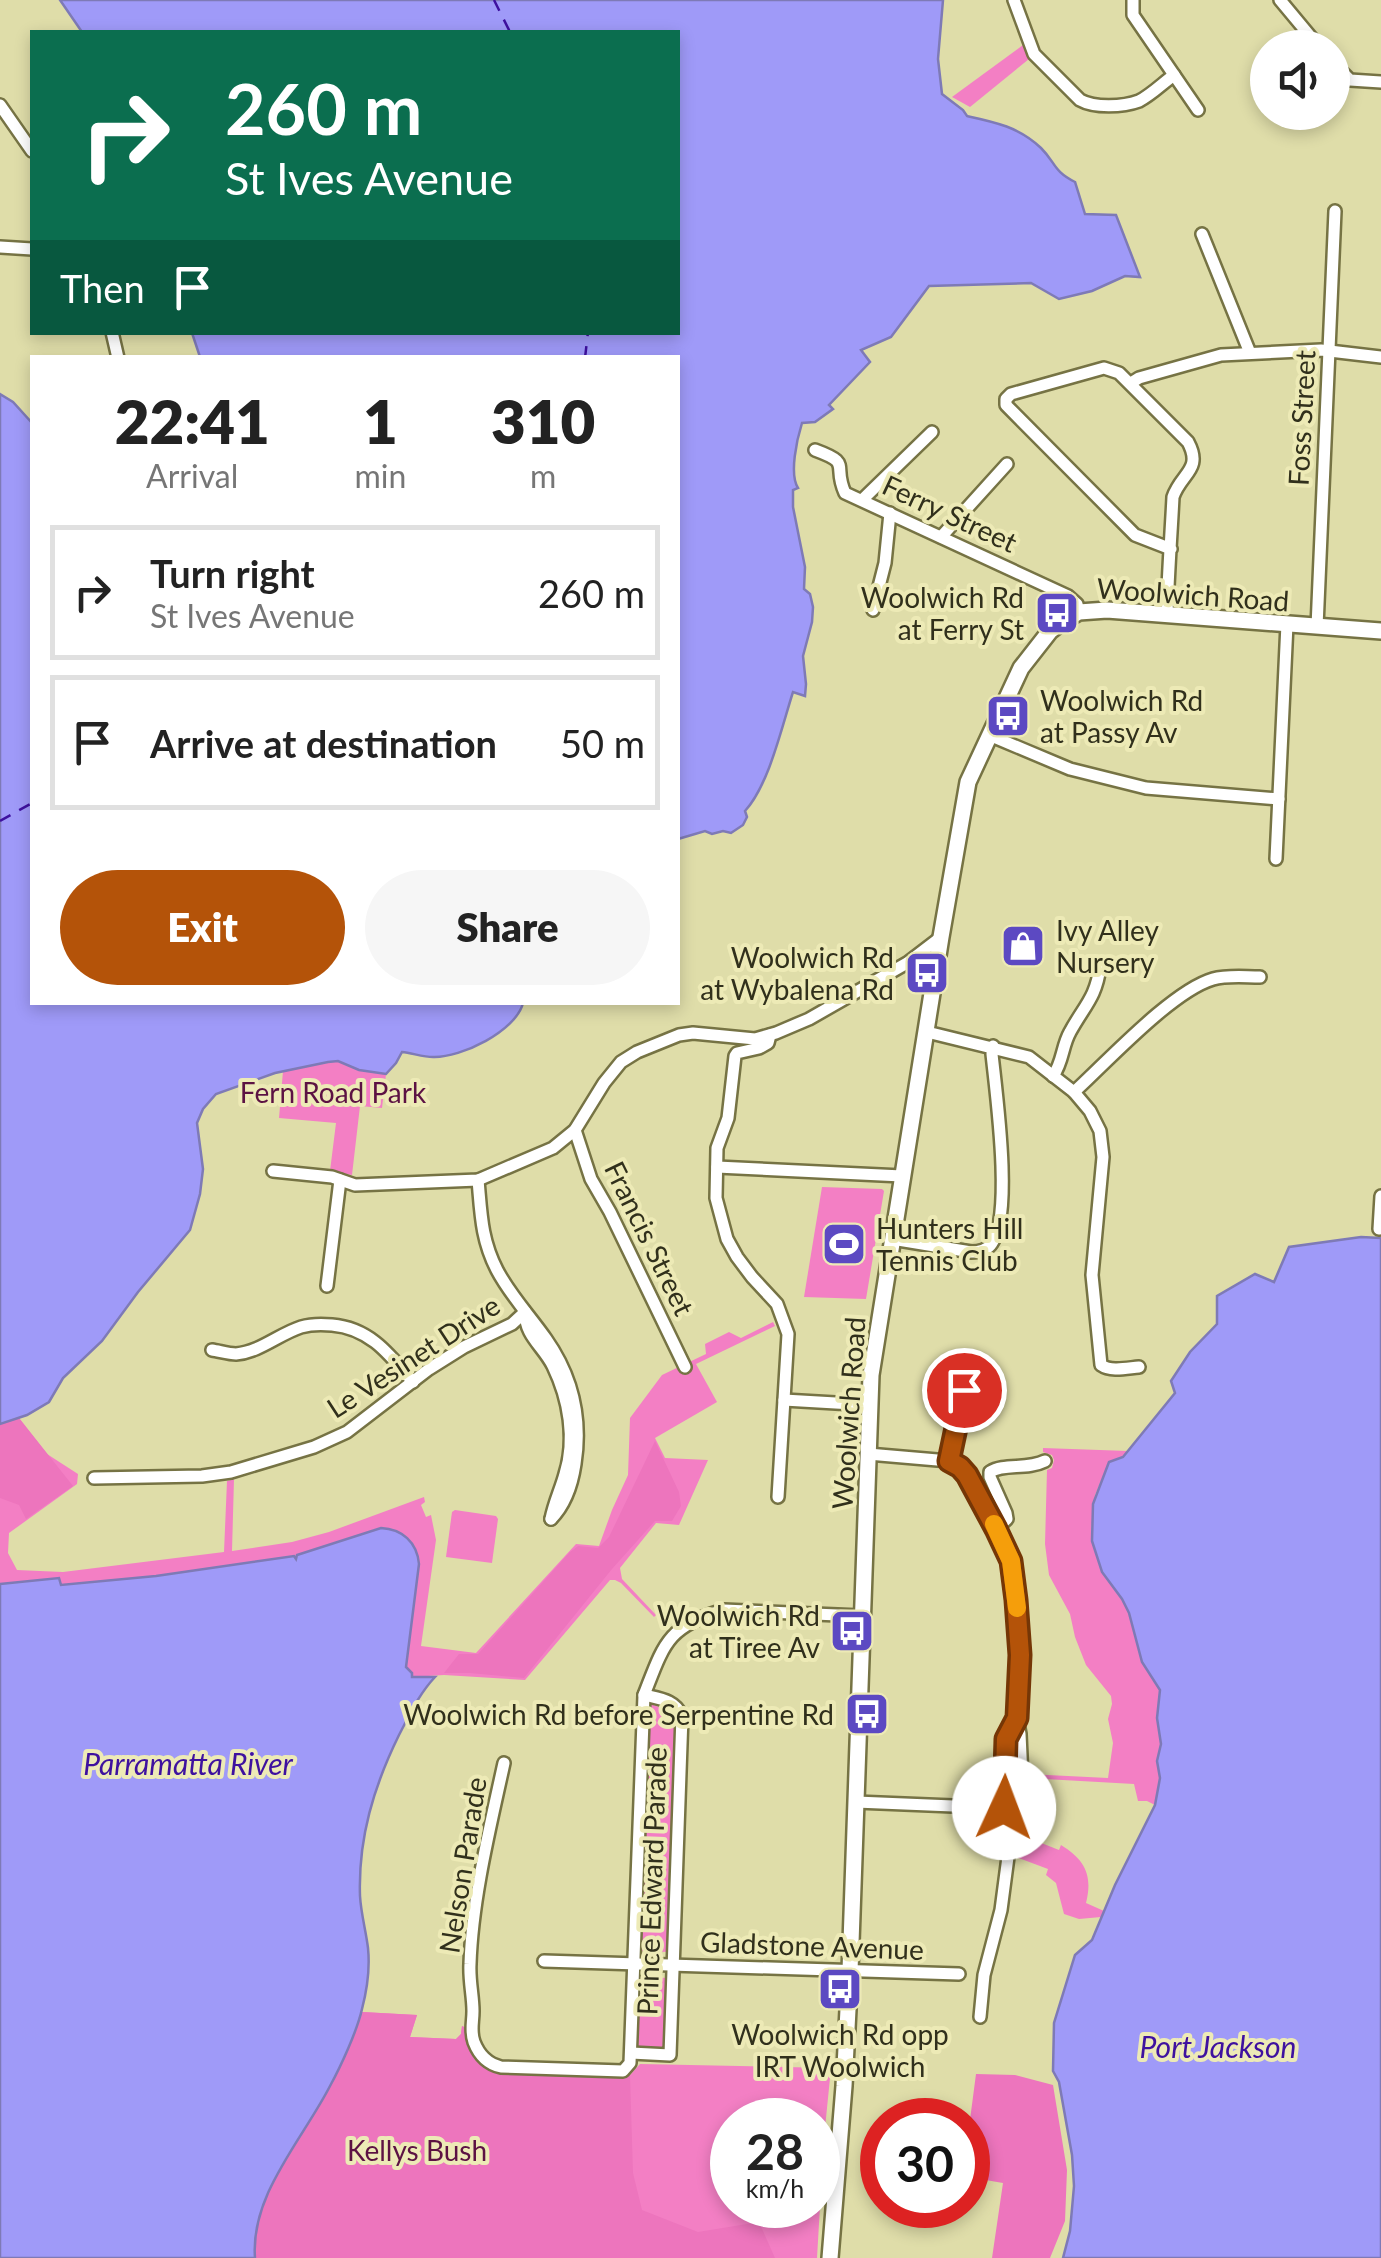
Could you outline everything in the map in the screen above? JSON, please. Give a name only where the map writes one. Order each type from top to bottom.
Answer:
[{"type":"street","points":[[1014,0],[1034,54],[1088,105],[1138,101],[1174,76]]},
{"type":"street","points":[[1134,0],[1133,15],[1198,110]]},
{"type":"street","points":[[1280,0],[1305,30]]},
{"type":"street","points":[[1350,80],[1381,82]]},
{"type":"street","points":[[0,105],[30,148]]},
{"type":"street","name":"Foss Street","points":[[1317,627],[1335,211]]},
{"type":"street","points":[[1202,234],[1250,353]]},
{"type":"street","points":[[0,248],[30,249]]},
{"type":"street","points":[[1131,383],[1220,355],[1330,351],[1381,357]]},
{"type":"street","points":[[1168,614],[1175,490],[1194,464],[1195,456],[1188,442],[1120,373],[1104,368],[1006,398],[1006,405],[1135,536],[1171,548]]},
{"type":"street","points":[[862,500],[932,432]]},
{"type":"street","name":"Ferry Street","points":[[815,450],[840,462],[843,490],[1068,596],[1080,612]]},
{"type":"street","points":[[940,537],[1007,464]]},
{"type":"street","points":[[873,610],[886,563],[890,513]]},
{"type":"street","name":"Woolwich Road","points":[[830,2258],[845,2073],[875,1345],[968,782],[1021,668],[1055,627],[1080,612],[1168,614],[1378,631]]},
{"type":"street","points":[[1276,859],[1286,624]]},
{"type":"street","points":[[989,735],[1070,769],[1146,788],[1279,799]]},
{"type":"street","points":[[273,1170],[332,1177],[354,1186],[478,1180],[543,1153],[575,1130],[604,1082],[621,1062],[637,1052],[694,1033],[756,1039],[770,1035],[809,1019],[907,963],[941,937]]},
{"type":"street","points":[[1054,1076],[1062,1064],[1069,1034],[1094,997],[1100,967]]},
{"type":"street","points":[[1074,1092],[1143,1027],[1190,991],[1216,978],[1260,977]]},
{"type":"street","points":[[927,1032],[1029,1057],[1074,1092],[1090,1111],[1100,1131],[1103,1157],[1092,1275],[1101,1365],[1117,1369],[1139,1367]]},
{"type":"street","points":[[770,1035],[768,1043],[735,1056],[728,1118],[718,1148],[716,1198],[728,1238],[752,1277],[777,1304],[788,1334],[778,1497]]},
{"type":"street","points":[[892,1238],[971,1252],[984,1250],[993,1242],[1001,1211],[1002,1162],[993,1046]]},
{"type":"street","name":"Francis Street","points":[[575,1130],[590,1179],[686,1367]]},
{"type":"street","points":[[716,1168],[902,1176]]},
{"type":"street","points":[[328,1286],[340,1180]]},
{"type":"street","points":[[478,1180],[482,1234],[498,1270],[560,1362],[574,1398],[578,1442],[572,1480],[561,1509],[551,1519],[566,1470],[569,1420],[553,1366],[525,1326],[525,1312]]},
{"type":"street","points":[[1379,1229],[1381,1196]]},
{"type":"street","name":"Le Vesinet Drive","points":[[94,1478],[202,1476],[285,1458],[347,1432],[412,1382],[464,1347],[512,1324],[525,1312]]},
{"type":"street","points":[[212,1350],[236,1354],[316,1324],[350,1327],[382,1346],[412,1382]]},
{"type":"street","points":[[949,1461],[964,1390]]},
{"type":"street","points":[[784,1400],[870,1405]]},
{"type":"street","points":[[868,1454],[949,1461],[960,1467],[996,1529],[1011,1561],[1015,1586],[1022,1777]]},
{"type":"street","points":[[996,1529],[1006,1519],[1006,1513],[990,1472],[1001,1467],[1033,1467],[1045,1461]]},
{"type":"street","name":"Prince Edward Parade","points":[[644,1695],[672,1702],[682,1716],[670,2055],[630,2058],[644,1695],[657,1659],[676,1631],[724,1610],[861,1616]]},
{"type":"street","points":[[980,2017],[984,1976],[1003,1898],[1008,1857],[1004,1837],[1006,1739],[1017,1718]]},
{"type":"street","name":"Nelson Parade","points":[[504,1763],[487,1842],[469,1967],[473,2011],[470,2029],[475,2044],[491,2064],[502,2067],[623,2071],[630,2058]]},
{"type":"street","points":[[856,1802],[953,1806]]},
{"type":"street","name":"Gladstone Avenue","points":[[544,1962],[959,1974]]},
{"type":"green space","points":[[1023,45],[1029,59],[970,107],[952,97]]},
{"type":"green space","name":"Fern Road Park","points":[[338,1061],[359,1070],[386,1074],[382,1108],[360,1106],[352,1175],[330,1171],[336,1123],[279,1118],[283,1071]]},
{"type":"green space","name":"Hunters Hill Tennis Club","points":[[822,1187],[884,1191],[866,1299],[804,1297]]},
{"type":"green space","points":[[773,1322],[775,1326],[696,1364],[717,1402],[655,1438],[665,1458],[708,1460],[679,1525],[656,1523],[620,1568],[622,1579],[656,1615],[621,1583],[610,1580],[525,1680],[412,1677],[406,1667],[419,1558],[398,1531],[387,1528],[297,1555],[295,1559],[293,1556],[61,1585],[59,1578],[0,1584],[0,1424],[19,1418],[47,1454],[78,1474],[77,1484],[9,1533],[8,1553],[17,1570],[63,1572],[224,1552],[227,1481],[234,1479],[232,1551],[329,1532],[424,1497],[421,1505],[426,1517],[431,1515],[436,1540],[421,1646],[476,1653],[576,1544],[599,1546],[628,1475],[630,1418],[662,1375],[706,1354],[705,1344],[729,1332],[741,1338]]},
{"type":"green space","points":[[19,1418],[73,1486],[26,1519],[19,1505],[0,1498],[0,1424]]},
{"type":"green space","points":[[655,1441],[679,1492],[681,1506],[672,1521],[655,1521],[524,1678],[444,1673],[459,1654],[478,1654],[570,1552],[578,1546],[598,1548],[609,1537]]},
{"type":"green space","points":[[1043,1448],[1128,1451],[1109,1462],[1095,1495],[1091,1532],[1099,1565],[1128,1610],[1142,1662],[1160,1690],[1157,1718],[1161,1744],[1157,1761],[1161,1778],[1155,1805],[1138,1801],[1134,1784],[1027,1778],[1027,1774],[1108,1778],[1113,1743],[1108,1719],[1111,1696],[1086,1665],[1070,1614],[1049,1575],[1045,1544],[1047,1470],[1054,1460]]},
{"type":"green space","points":[[455,1510],[496,1516],[492,1563],[446,1557]]},
{"type":"green space","points":[[649,1703],[678,1715],[670,1952],[641,1951]]},
{"type":"green space","points":[[1008,1822],[1021,1835],[1059,1850],[1061,1845],[1076,1856],[1087,1876],[1086,1903],[1104,1911],[1101,1917],[1079,1919],[1064,1914],[1056,1883],[1046,1875],[1048,1869],[1011,1855],[1014,1848],[1008,1840]]},
{"type":"green space","points":[[640,1977],[669,1978],[667,2049],[637,2048]]},
{"type":"green space","name":"Kellys Bush","points":[[362,2012],[417,2015],[410,2037],[456,2039],[462,2026],[475,2056],[499,2073],[630,2075],[640,2064],[831,2068],[828,2098],[710,2098],[710,2228],[819,2228],[817,2258],[255,2258]]},
{"type":"green space","name":"Kellys Bush","points":[[362,2012],[417,2015],[410,2037],[456,2039],[462,2026],[475,2056],[499,2073],[630,2075],[633,2173],[642,2210],[698,2232],[762,2228],[775,2258],[255,2258],[260,2213],[268,2192],[333,2081]]},
{"type":"green space","points":[[976,2074],[1015,2075],[1053,2085],[1067,2170],[1065,2221],[1050,2258],[992,2258],[1003,2183],[990,2181],[990,2098],[973,2098]]},
{"type":"water","points":[[60,0],[943,0],[938,59],[942,94],[967,116],[1006,126],[1033,141],[1075,182],[1085,214],[1116,215],[1140,277],[1125,276],[1092,291],[1059,299],[1031,283],[929,286],[891,337],[861,350],[870,362],[829,405],[833,409],[815,422],[802,423],[796,447],[794,474],[798,488],[793,490],[793,507],[805,567],[804,589],[810,594],[813,607],[803,656],[805,696],[793,692],[768,771],[745,811],[743,825],[731,833],[705,831],[680,838],[680,355],[199,355],[193,335],[680,335],[680,30],[81,30]]},
{"type":"water","points":[[0,394],[30,421],[30,1005],[522,1005],[510,1023],[486,1041],[445,1056],[402,1052],[386,1074],[359,1070],[338,1061],[328,1062],[275,1073],[216,1094],[197,1123],[203,1169],[190,1230],[102,1341],[63,1378],[49,1402],[0,1424]]},
{"type":"water","name":"Port Jackson","points":[[1381,1238],[1381,2258],[1063,2258],[1074,2186],[1059,2082],[1053,2071],[1054,2023],[1075,1955],[1092,1940],[1155,1805],[1160,1778],[1160,1690],[1142,1662],[1129,1613],[1102,1572],[1092,1541],[1093,1504],[1109,1462],[1123,1457],[1175,1393],[1171,1381],[1190,1352],[1217,1324],[1217,1296],[1255,1274],[1274,1282],[1289,1247]]},
{"type":"water","name":"Parramatta River","points":[[381,1528],[402,1534],[415,1549],[419,1564],[406,1667],[412,1677],[435,1677],[415,1705],[390,1754],[365,1833],[360,1896],[369,1963],[360,2018],[334,2078],[269,2190],[256,2235],[255,2258],[0,2258],[0,1584],[59,1578],[61,1585],[294,1556],[296,1559],[297,1555]]},
{"type":"ferry route","points":[[494,0],[509,30]]},
{"type":"ferry route","points":[[585,355],[588,335]]},
{"type":"ferry route","points":[[0,821],[30,804]]},
{"type":"slow traffic","points":[[994,1524],[1011,1561],[1017,1608]]},
{"type":"place","name":"Woolwich Rd at Ferry St","points":[[1057,613]]},
{"type":"place","name":"Woolwich Rd at Passy Av","points":[[1008,716]]},
{"type":"place","name":"Ivy Alley Nursery","points":[[1023,946]]},
{"type":"place","name":"Woolwich Rd at Wybalena Rd","points":[[927,973]]},
{"type":"place","name":"Hunters Hill Tennis Club","points":[[844,1244]]},
{"type":"place","name":"Woolwich Rd at Tiree Av","points":[[852,1631]]},
{"type":"place","name":"Woolwich Rd before Serpentine Rd","points":[[867,1714]]},
{"type":"place","name":"Woolwich Rd opp IRT Woolwich","points":[[840,1989]]},
{"type":"route","points":[[964,1390],[949,1461],[967,1475],[1004,1543],[1011,1561],[1016,1600],[1020,1655],[1017,1718],[1006,1739],[1004,1808]]}]
